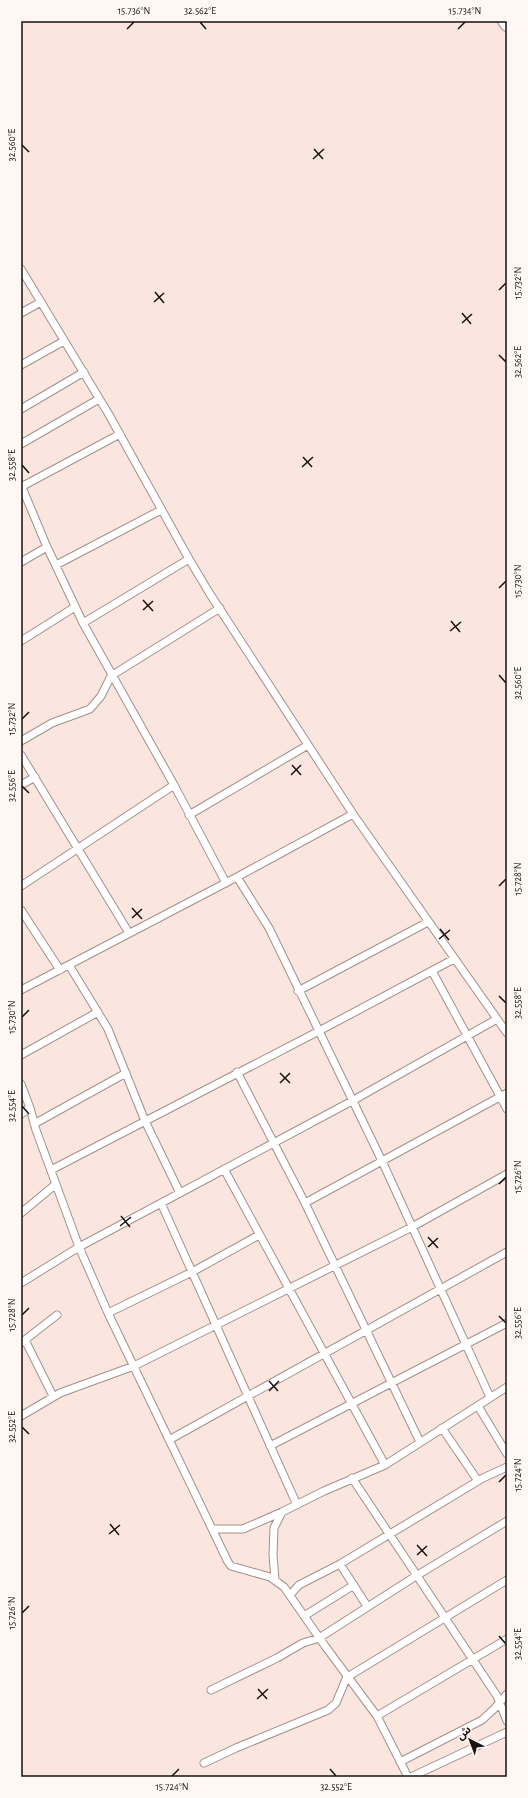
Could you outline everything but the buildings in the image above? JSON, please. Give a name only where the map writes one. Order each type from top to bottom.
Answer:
[{"type":"highway","points":[[504,21],[507,25]]},
{"type":"street","points":[[21,269],[84,372],[189,559],[220,608],[353,814],[507,1033]]},
{"type":"street","points":[[21,313],[41,302]]},
{"type":"street","points":[[21,365],[64,341]]},
{"type":"street","points":[[21,409],[84,372]]},
{"type":"street","points":[[21,444],[99,399]]},
{"type":"street","points":[[120,434],[21,486],[83,623],[111,676],[174,785],[188,815],[226,883]]},
{"type":"street","points":[[56,565],[161,510]]},
{"type":"street","points":[[21,562],[47,546]]},
{"type":"street","points":[[83,623],[189,559]]},
{"type":"street","points":[[21,641],[75,607]]},
{"type":"street","points":[[21,741],[52,723],[90,709],[101,696],[111,676],[220,608]]},
{"type":"street","points":[[188,815],[308,745]]},
{"type":"street","points":[[21,755],[129,934]]},
{"type":"street","points":[[21,785],[35,777]]},
{"type":"street","points":[[21,886],[174,785]]},
{"type":"street","points":[[21,990],[226,883],[353,814]]},
{"type":"street","points":[[237,877],[269,928],[298,991],[382,1161],[490,1397]]},
{"type":"street","points":[[21,910],[60,970]]},
{"type":"street","points":[[298,991],[428,922]]},
{"type":"street","points":[[51,1170],[237,1072],[319,1031],[454,958]]},
{"type":"street","points":[[69,965],[111,1036],[145,1121],[180,1193]]},
{"type":"street","points":[[432,971],[468,1036],[504,1095],[507,1109]]},
{"type":"street","points":[[21,1055],[98,1012]]},
{"type":"street","points":[[21,1283],[80,1247],[352,1101],[497,1019]]},
{"type":"street","points":[[237,1072],[305,1203],[420,1442]]},
{"type":"street","points":[[34,1124],[126,1074]]},
{"type":"street","points":[[21,1084],[56,1184],[80,1247],[108,1313],[231,1566],[275,1580],[279,1582],[290,1595],[347,1678],[377,1716],[409,1777],[507,1732]]},
{"type":"street","points":[[305,1203],[504,1095]]},
{"type":"street","points":[[21,1114],[30,1108]]},
{"type":"street","points":[[224,1169],[259,1236],[385,1465]]},
{"type":"street","points":[[21,1416],[53,1396],[76,1386],[134,1366],[412,1228],[507,1174]]},
{"type":"street","points":[[21,1213],[56,1184]]},
{"type":"street","points":[[161,1203],[297,1505]]},
{"type":"street","points":[[108,1313],[192,1272],[259,1236]]},
{"type":"street","points":[[169,1440],[247,1395],[507,1252]]},
{"type":"street","points":[[53,1396],[23,1342],[57,1315]]},
{"type":"street","points":[[270,1446],[507,1323]]},
{"type":"street","points":[[213,1529],[243,1529],[352,1478],[385,1465],[507,1387]]},
{"type":"street","points":[[478,1406],[507,1454]]},
{"type":"street","points":[[442,1428],[478,1482]]},
{"type":"street","points":[[290,1595],[299,1585],[340,1564],[389,1533],[507,1467]]},
{"type":"street","points":[[352,1478],[500,1702],[507,1721]]},
{"type":"street","points":[[275,1580],[273,1555],[274,1528],[282,1512]]},
{"type":"street","points":[[211,1690],[277,1658],[303,1643],[319,1638],[367,1606],[507,1521]]},
{"type":"street","points":[[340,1564],[367,1606]]},
{"type":"street","points":[[204,1763],[236,1748],[328,1710],[336,1703],[347,1678],[445,1618],[506,1583]]},
{"type":"street","points":[[304,1616],[354,1585]]},
{"type":"street","points":[[377,1716],[507,1639]]},
{"type":"street","points":[[400,1762],[482,1720],[507,1694]]}]
